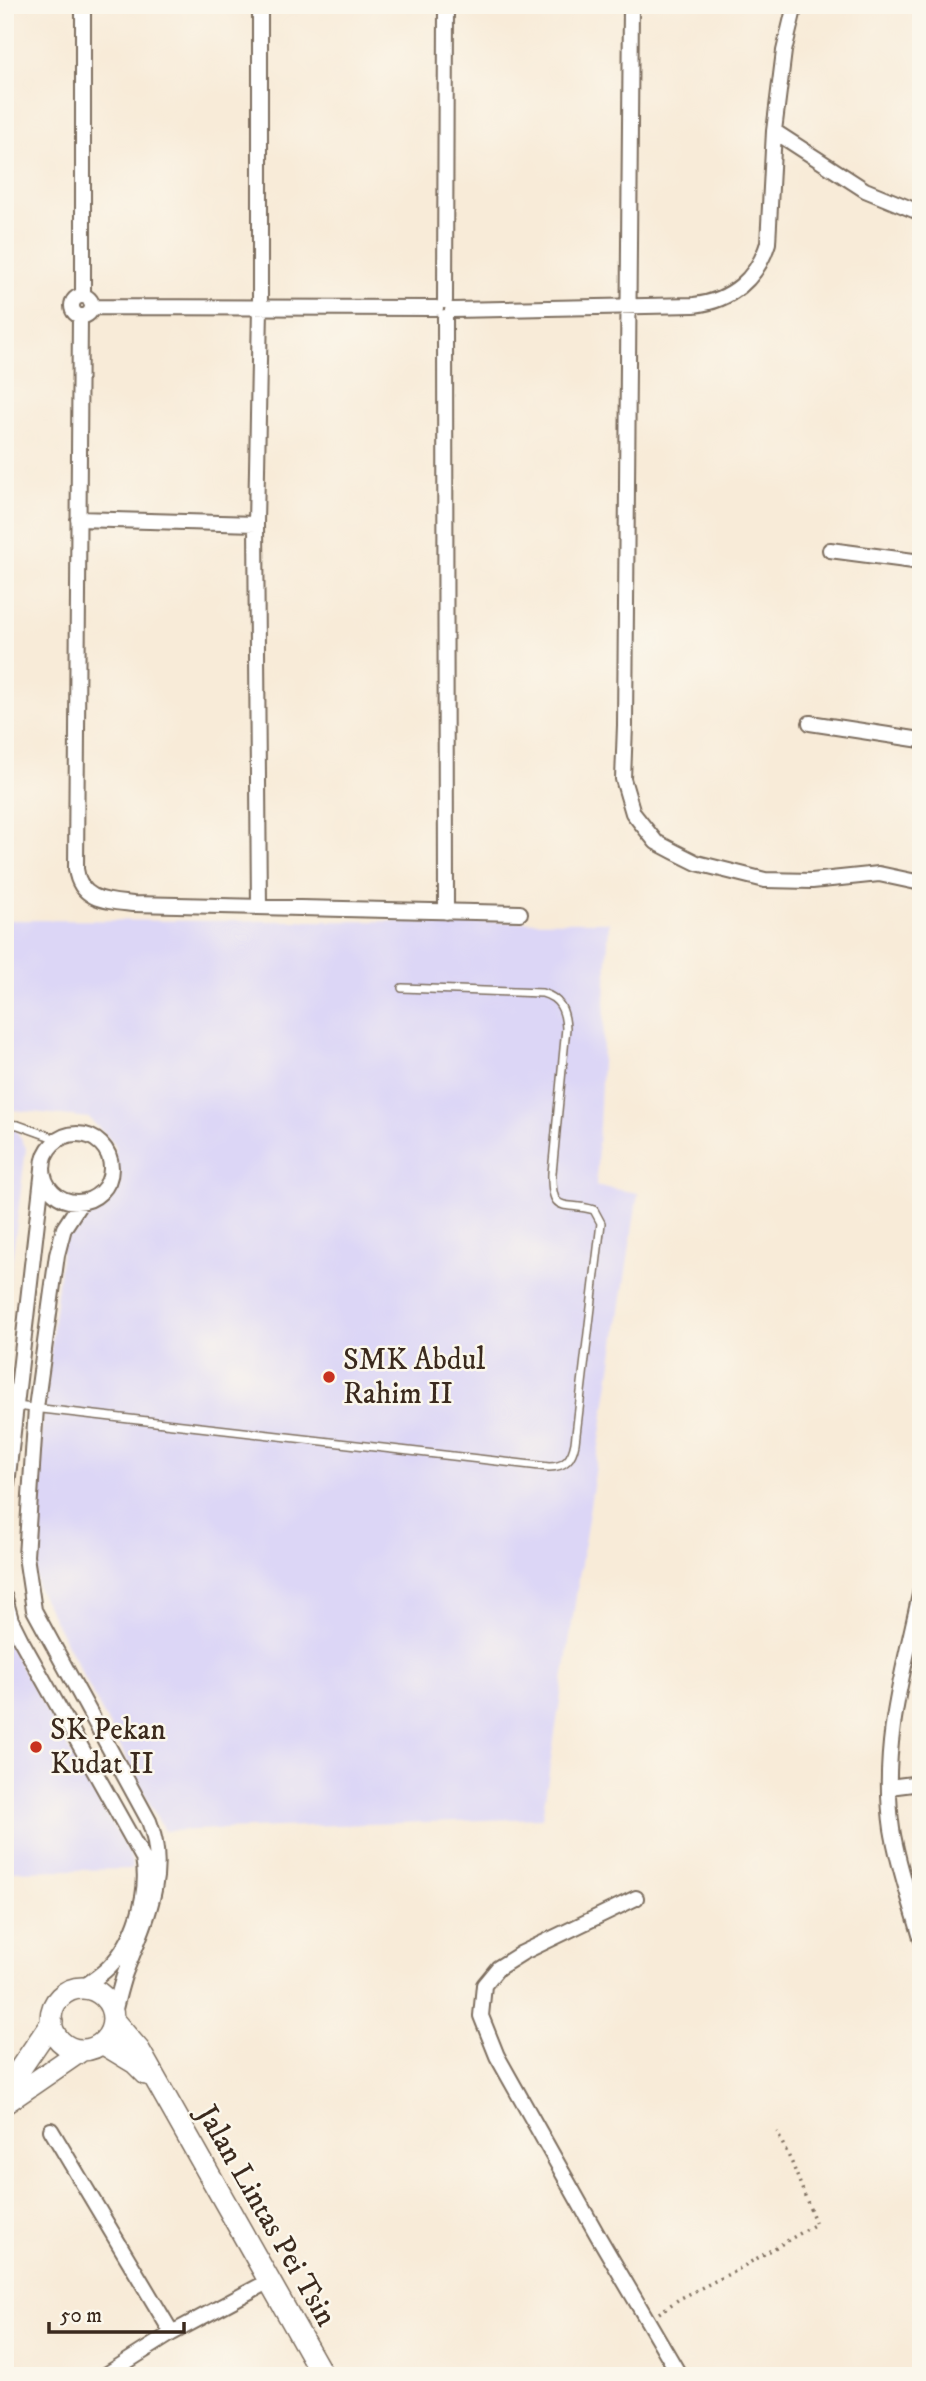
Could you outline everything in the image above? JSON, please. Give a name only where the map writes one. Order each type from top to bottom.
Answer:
[{"type":"street","points":[[83,5],[85,306],[78,519],[76,869],[81,886],[95,897],[133,904],[520,913]]},
{"type":"street","points":[[259,907],[256,524],[260,307],[260,5]]},
{"type":"street","points":[[446,5],[446,912]]},
{"type":"street","points":[[631,5],[622,779],[633,813],[656,842],[697,863],[743,876],[788,882],[879,874],[921,883]]},
{"type":"street","points":[[85,306],[445,309],[710,303],[725,298],[741,288],[751,276],[764,259],[768,243],[774,131],[784,51],[794,5]]},
{"type":"street","points":[[774,131],[865,190],[921,213]]},
{"type":"street","points":[[78,519],[256,524]]},
{"type":"street","points":[[830,550],[921,562]]},
{"type":"street","points":[[810,723],[921,740]]},
{"type":"street","points":[[5,1502],[9,1436],[16,1406],[44,1160],[57,1139],[80,1134],[92,1137],[108,1154],[110,1177],[97,1196],[81,1202],[63,1200],[46,1184],[44,1160]]},
{"type":"street","points":[[5,2103],[108,2036],[124,1976],[154,1894],[158,1868],[156,1839],[149,1821],[34,1609],[26,1556],[36,1408],[57,1255],[64,1228],[81,1202]]},
{"type":"street","points":[[921,1590],[889,1753],[892,1828],[898,1860],[921,1938]]},
{"type":"street","points":[[5,1598],[11,1620],[21,1640],[143,1858],[145,1883],[136,1921],[127,1942],[110,1966],[83,1987]]},
{"type":"street","points":[[889,1787],[921,1783]]},
{"type":"street","points":[[636,1898],[522,1953],[498,1968],[484,1985],[481,2016],[497,2056],[680,2376]]},
{"type":"street","points":[[92,2046],[71,2048],[55,2033],[52,2011],[63,1994],[83,1987],[94,1989],[110,2005],[113,2018]]},
{"type":"street","name":"Jalan Lintas Pei Tsin","points":[[113,2018],[139,2050],[323,2376]]},
{"type":"street","points":[[5,2091],[52,2022]]},
{"type":"street","name":"Jalan Lintas Pei Tsin","points":[[92,2046],[135,2063],[158,2086]]},
{"type":"street","points":[[51,2130],[172,2333]]},
{"type":"street","points":[[104,2376],[172,2333],[269,2281]]},
{"type":"lane","points":[[16,1406],[549,1467],[564,1464],[569,1460],[577,1430],[601,1223],[594,1210],[565,1206],[557,1202],[552,1194],[566,1028],[563,1009],[554,997],[542,993],[402,988]]},
{"type":"lane","points":[[5,1124],[18,1125],[57,1139]]},
{"type":"path","points":[[649,2321],[680,2299],[737,2270],[816,2224],[777,2132]]},
{"type":"shaded area","name":"SMK Abdul Rahim II","points":[[5,920],[609,922],[596,1186],[638,1193],[542,1818],[164,1831],[37,1587],[31,1524],[64,1230],[115,1186],[115,1145],[89,1118],[5,1109]]},
{"type":"shaded area","points":[[5,1126],[14,1126],[26,1148],[5,1318]]},
{"type":"shaded area","name":"SK Pekan Kudat II","points":[[5,1639],[130,1855],[133,1869],[5,1871]]},
{"type":"place","name":"SMK Abdul Rahim II","points":[[329,1377]]},
{"type":"place","name":"SK Pekan Kudat II","points":[[36,1747]]}]
